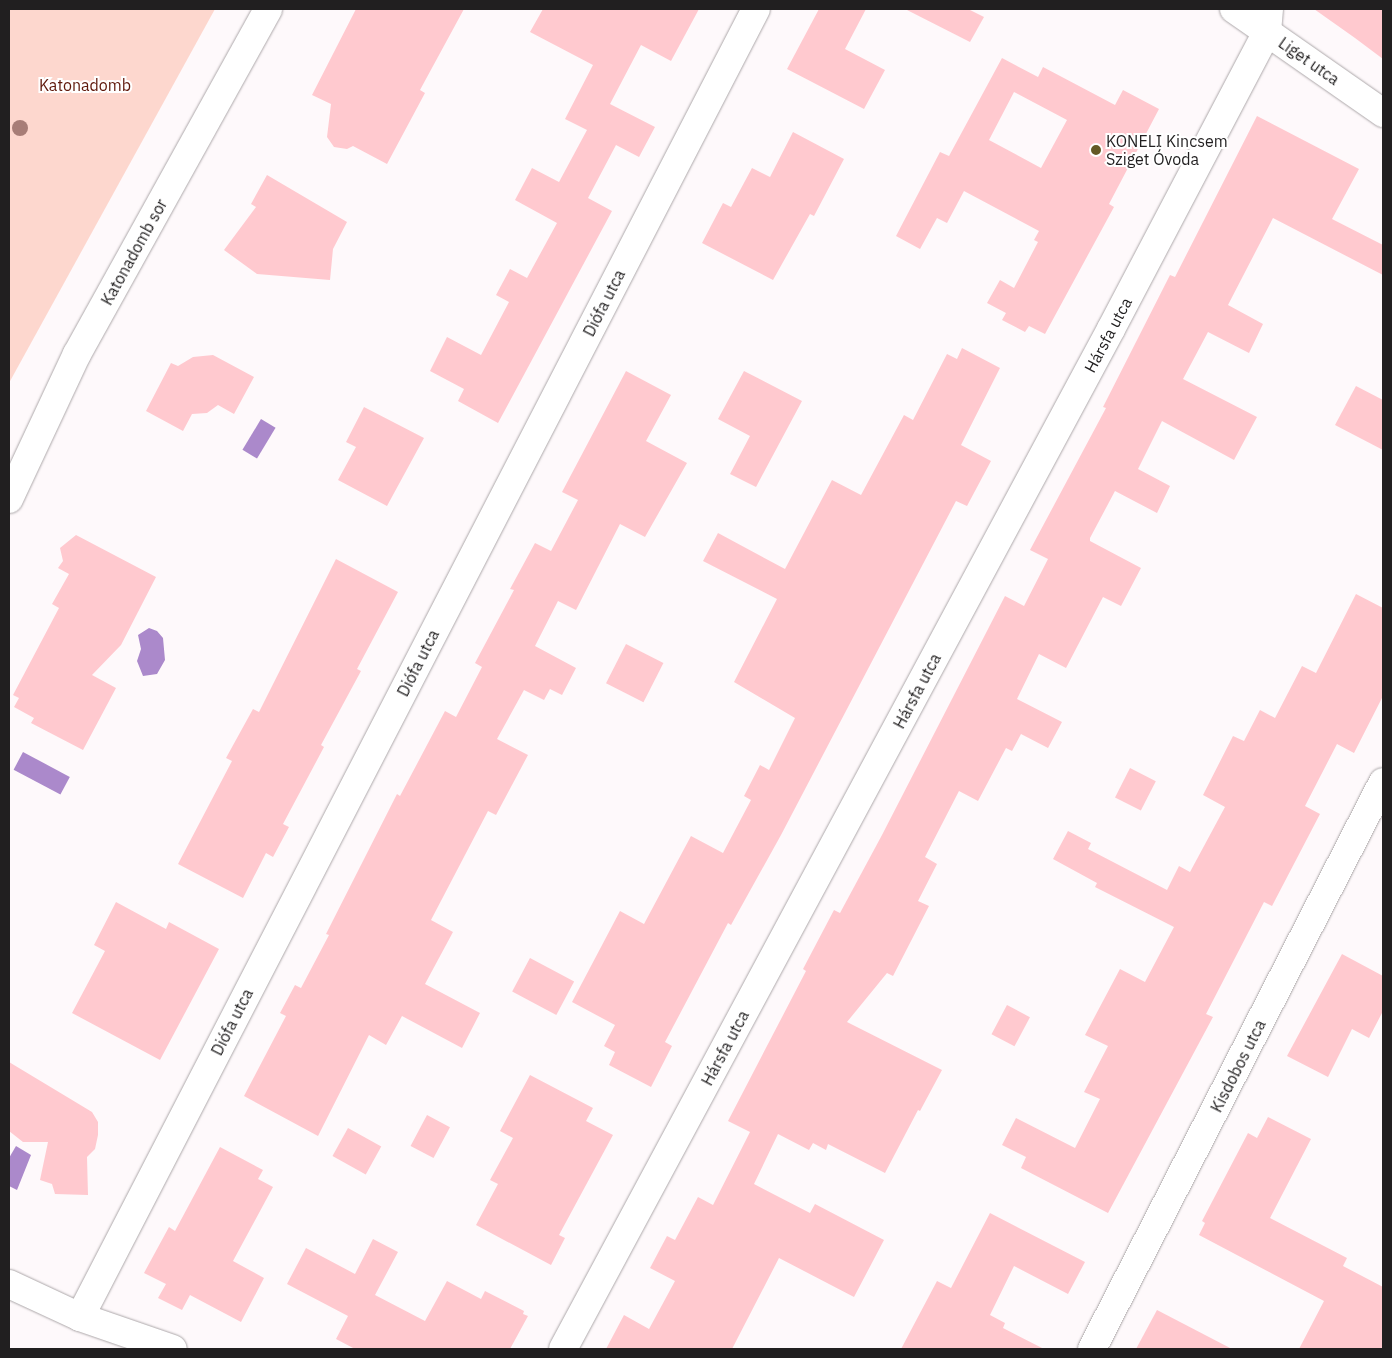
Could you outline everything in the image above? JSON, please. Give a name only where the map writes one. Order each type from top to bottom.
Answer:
[{"type":"street","name":"Katonadomb sor","points":[[9,499],[77,354],[268,9]]},
{"type":"street","name":"Diófa utca","points":[[80,1317],[756,9]]},
{"type":"street","name":"Liget utca","points":[[1234,9],[1268,20],[1383,113]]},
{"type":"street","name":"Hársfa utca","points":[[563,1349],[1106,338],[1268,20]]},
{"type":"street","name":"Kisdobos utca","points":[[1092,1349],[1383,782]]},
{"type":"street","points":[[9,1284],[80,1317],[173,1349]]},
{"type":"green space","name":"Katonadomb","points":[[9,9],[215,9],[9,383]]},
{"type":"shaded area","points":[[261,419],[276,428],[257,459],[242,450]]},
{"type":"shaded area","points":[[149,628],[157,631],[163,638],[165,660],[157,674],[143,676],[137,661],[141,649],[138,635]]},
{"type":"shaded area","points":[[23,752],[70,777],[60,795],[14,770]]},
{"type":"shaded area","points":[[16,1146],[31,1155],[17,1190],[9,1186],[9,1158]]},
{"type":"building","points":[[356,9],[464,9],[420,90],[425,93],[387,164],[353,146],[347,149],[334,147],[327,137],[331,104],[312,95]]},
{"type":"building","points":[[543,9],[699,9],[671,61],[641,45],[610,104],[655,127],[639,157],[616,145],[588,198],[612,211],[498,423],[458,401],[464,389],[430,371],[447,337],[481,355],[509,302],[496,295],[510,269],[527,278],[557,223],[515,200],[532,168],[559,182],[587,130],[565,119],[593,65],[530,32]]},
{"type":"building","points":[[819,9],[866,9],[845,49],[885,70],[864,109],[787,69]]},
{"type":"building","points":[[905,9],[968,9],[984,17],[970,42]]},
{"type":"building","points":[[1314,9],[1383,9],[1383,59],[1355,38]]},
{"type":"building","points":[[1002,58],[1038,77],[1043,67],[1115,105],[1123,90],[1159,109],[1109,204],[1114,207],[1045,334],[1029,326],[1025,332],[1002,320],[1006,313],[987,303],[1000,280],[1014,288],[1038,242],[1034,240],[1039,231],[964,191],[947,223],[937,218],[920,249],[896,236],[940,152],[949,156]],"holes":[[[1014,92],[1067,120],[1041,168],[989,140]]]},
{"type":"building","points":[[1257,116],[1359,169],[1332,219],[1383,245],[1383,275],[1273,218],[1228,305],[1263,324],[1249,353],[1208,332],[1183,379],[1257,417],[1234,460],[1162,421],[1138,469],[1170,486],[1157,513],[1115,491],[1090,538],[1090,541],[1141,568],[1121,606],[1103,597],[1066,668],[1039,654],[1017,699],[1062,722],[1048,748],[1021,734],[1012,751],[1006,748],[978,801],[959,791],[925,857],[937,864],[918,901],[929,906],[893,976],[887,973],[847,1022],[942,1070],[920,1111],[918,1110],[885,1173],[828,1144],[826,1150],[813,1143],[809,1150],[778,1134],[754,1184],[810,1213],[815,1204],[884,1240],[854,1297],[779,1258],[732,1349],[606,1349],[624,1315],[649,1329],[675,1281],[650,1268],[667,1236],[675,1240],[698,1197],[713,1205],[750,1132],[728,1121],[806,971],[803,969],[834,910],[840,913],[1005,596],[1024,606],[1048,559],[1030,550],[1106,408],[1103,407],[1170,275],[1175,277]]},
{"type":"building","points":[[793,132],[844,159],[814,216],[810,214],[773,280],[702,243],[723,203],[731,207],[752,168],[770,177]]},
{"type":"building","points":[[267,175],[347,222],[333,249],[330,280],[257,274],[224,250],[256,207],[251,204]]},
{"type":"building","points":[[962,348],[1000,368],[961,445],[991,461],[967,506],[956,501],[781,835],[731,925],[728,923],[665,1042],[672,1046],[651,1087],[609,1065],[615,1052],[604,1046],[615,1025],[572,1002],[620,911],[644,924],[691,836],[723,853],[751,800],[744,796],[760,765],[769,770],[795,718],[734,682],[777,599],[703,561],[718,533],[785,569],[832,480],[861,495],[904,415],[913,420],[947,354],[957,359]]},
{"type":"building","points":[[213,355],[254,377],[234,414],[218,405],[207,413],[192,414],[183,431],[146,411],[171,363],[178,366],[193,357]]},
{"type":"building","points":[[626,371],[671,395],[646,441],[687,463],[645,537],[620,524],[576,610],[558,601],[535,646],[576,668],[562,695],[550,689],[544,700],[524,690],[497,739],[528,755],[496,815],[488,811],[431,920],[453,932],[425,984],[480,1013],[462,1048],[402,1016],[386,1045],[369,1035],[318,1136],[244,1096],[286,1016],[280,1013],[295,985],[301,988],[329,935],[326,934],[397,794],[400,796],[445,711],[456,717],[482,667],[475,663],[514,590],[510,589],[535,543],[551,551],[578,500],[562,492]]},
{"type":"building","points":[[744,371],[802,401],[756,487],[730,474],[750,436],[718,419]]},
{"type":"building","points":[[1356,386],[1383,400],[1383,450],[1335,425]]},
{"type":"building","points":[[364,407],[424,438],[387,506],[338,480],[356,447],[346,442]]},
{"type":"building","points":[[76,535],[156,577],[121,645],[92,675],[116,688],[83,750],[31,723],[34,718],[14,707],[19,698],[13,695],[59,608],[52,604],[69,574],[58,568],[63,561],[60,548]]},
{"type":"building","points":[[336,559],[398,592],[357,669],[361,671],[321,745],[324,747],[283,824],[289,827],[273,857],[266,853],[243,898],[178,864],[232,761],[226,758],[253,709],[259,712]]},
{"type":"building","points":[[1356,594],[1383,608],[1383,696],[1354,753],[1337,744],[1305,806],[1320,814],[1272,906],[1264,902],[1206,1014],[1213,1017],[1108,1213],[1021,1168],[1026,1157],[1002,1145],[1016,1118],[1075,1148],[1100,1099],[1084,1092],[1108,1046],[1085,1035],[1120,969],[1145,982],[1174,927],[1095,887],[1097,883],[1053,859],[1068,831],[1091,843],[1088,849],[1167,890],[1179,866],[1190,872],[1225,807],[1203,795],[1233,736],[1244,741],[1260,710],[1275,718],[1302,666],[1316,673]]},
{"type":"building","points":[[626,644],[663,663],[643,702],[606,683]]},
{"type":"building","points":[[1130,768],[1156,781],[1141,811],[1115,797]]},
{"type":"building","points":[[116,902],[166,929],[169,922],[219,949],[160,1060],[72,1013],[105,951],[94,945]]},
{"type":"building","points":[[1342,954],[1383,976],[1383,1011],[1369,1038],[1352,1029],[1328,1077],[1287,1056]]},
{"type":"building","points":[[530,958],[574,981],[556,1015],[512,992]]},
{"type":"building","points":[[1007,1005],[1030,1017],[1014,1046],[992,1034]]},
{"type":"building","points":[[9,1062],[92,1112],[98,1122],[95,1149],[87,1157],[88,1195],[55,1194],[52,1184],[40,1180],[48,1142],[23,1142],[9,1131]]},
{"type":"building","points":[[530,1075],[593,1108],[586,1121],[613,1135],[559,1235],[565,1238],[551,1265],[476,1225],[498,1184],[490,1180],[513,1138],[500,1131]]},
{"type":"building","points":[[427,1115],[450,1127],[434,1158],[411,1146]]},
{"type":"building","points":[[1268,1117],[1311,1139],[1270,1218],[1347,1258],[1343,1266],[1383,1287],[1383,1349],[1299,1349],[1324,1301],[1199,1235],[1205,1223],[1202,1221],[1248,1133],[1257,1138]]},
{"type":"building","points":[[348,1128],[381,1146],[366,1174],[332,1156]]},
{"type":"building","points":[[220,1147],[263,1170],[258,1179],[273,1187],[233,1261],[264,1278],[241,1322],[190,1295],[182,1310],[158,1298],[166,1284],[144,1273],[169,1227],[175,1231]]},
{"type":"building","points":[[990,1213],[1085,1262],[1068,1294],[1014,1266],[990,1315],[1005,1323],[1003,1328],[1044,1349],[901,1349],[937,1281],[951,1288]]},
{"type":"building","points":[[373,1239],[398,1252],[375,1295],[425,1321],[447,1281],[481,1299],[485,1291],[524,1311],[523,1314],[528,1316],[510,1349],[355,1349],[336,1339],[348,1316],[287,1284],[306,1248],[355,1274]]},
{"type":"building","points":[[1157,1310],[1232,1349],[1136,1349]]},
{"type":"place","name":"KONELI Kincsem Sziget Óvoda","points":[[1096,150]]}]
